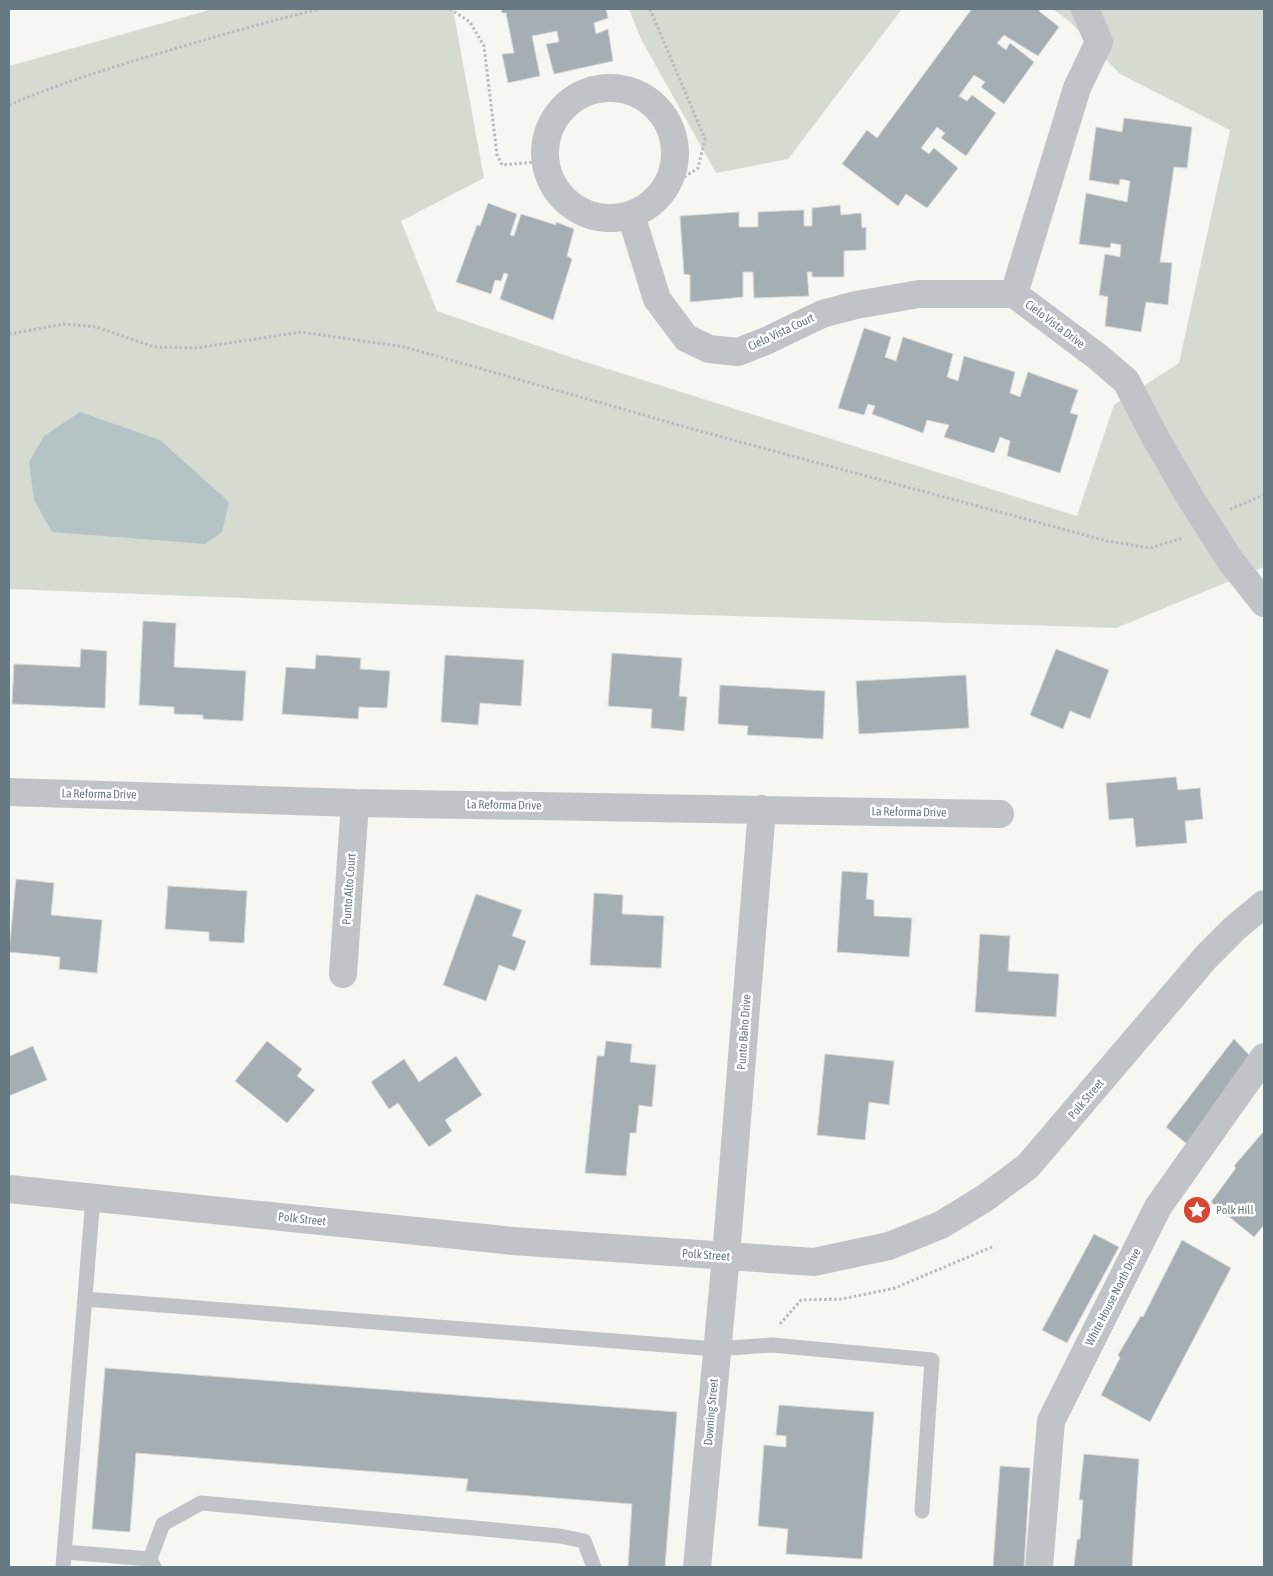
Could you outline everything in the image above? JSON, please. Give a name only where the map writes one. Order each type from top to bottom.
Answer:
[{"type":"street","name":"Cielo Vista Drive","points":[[1085,9],[1099,42],[1077,88],[1014,294],[1098,357],[1126,381],[1155,437],[1205,520],[1230,560],[1264,603]]},
{"type":"street","points":[[604,88],[626,90],[645,98],[660,112],[671,130],[675,151],[673,165],[663,191],[649,205],[631,215],[612,219],[593,216],[576,209],[560,196],[550,180],[545,161],[546,140],[553,121],[567,104],[584,93],[604,88]]},
{"type":"street","name":"Cielo Vista Court","points":[[631,215],[657,299],[686,338],[709,349],[738,352],[766,341],[822,314],[919,294],[1014,294]]},
{"type":"street","name":"La Reforma Drive","points":[[9,792],[355,803],[1000,814]]},
{"type":"street","name":"Punto Alto Court","points":[[343,974],[355,803]]},
{"type":"street","name":"Punto Baho Drive","points":[[726,1256],[762,809]]},
{"type":"street","name":"Polk Street","points":[[9,1189],[503,1240],[814,1262],[889,1246],[941,1225],[985,1198],[1028,1166],[1206,957],[1235,928],[1264,904]]},
{"type":"street","name":"White House North Drive","points":[[1039,1567],[1051,1421],[1158,1207],[1264,1057]]},
{"type":"street","name":"Downing Street","points":[[697,1567],[726,1256]]},
{"type":"lane","points":[[63,1567],[93,1198]]},
{"type":"lane","points":[[85,1299],[716,1348],[772,1345],[932,1360],[922,1511]]},
{"type":"lane","points":[[64,1552],[152,1563],[164,1524],[201,1503],[560,1536],[584,1542],[594,1567]]},
{"type":"path","points":[[9,105],[48,88],[145,58],[270,20],[320,9]]},
{"type":"path","points":[[450,9],[470,22],[484,46],[497,155],[502,165],[545,161]]},
{"type":"path","points":[[650,9],[705,139],[698,168],[663,191]]},
{"type":"path","points":[[9,334],[64,324],[96,327],[154,347],[196,348],[301,332],[405,347],[706,432],[1107,541],[1150,548],[1182,538],[1205,520],[1264,495]]},
{"type":"path","points":[[772,1345],[782,1320],[801,1300],[842,1299],[895,1288],[994,1246]]},
{"type":"shaded area","points":[[213,9],[453,9],[484,178],[401,221],[437,311],[573,358],[1077,516],[1114,405],[1179,363],[1230,130],[1120,74],[1070,22],[1053,9],[1264,9],[1264,567],[1116,628],[577,611],[9,589],[9,66]]},
{"type":"shaded area","points":[[629,9],[902,9],[788,159],[716,173],[641,39]]},
{"type":"shaded area","points":[[80,412],[160,440],[229,502],[222,532],[205,544],[52,532],[34,500],[29,462],[44,436]]},
{"type":"building","points":[[501,9],[606,9],[608,18],[594,23],[596,34],[608,29],[613,61],[554,74],[546,44],[559,42],[557,31],[532,36],[540,76],[508,83],[502,54],[514,53],[506,13],[502,13]]},
{"type":"building","points":[[970,9],[1040,9],[1039,11],[1059,27],[1038,56],[1004,35],[997,43],[1006,50],[1010,43],[1034,62],[1004,104],[981,87],[985,82],[974,75],[959,96],[967,101],[972,95],[996,113],[966,156],[941,138],[945,133],[937,127],[921,148],[929,154],[934,148],[958,168],[927,208],[906,194],[898,206],[842,164],[867,130],[877,138]]},
{"type":"building","points":[[1124,118],[1192,127],[1187,168],[1174,167],[1160,262],[1172,263],[1168,305],[1146,302],[1141,332],[1105,326],[1108,297],[1099,295],[1105,254],[1120,257],[1121,245],[1111,243],[1110,248],[1079,244],[1086,193],[1127,202],[1130,181],[1120,179],[1119,185],[1089,180],[1096,127],[1122,132]]},
{"type":"building","points":[[488,203],[517,214],[510,235],[514,236],[521,214],[556,225],[556,222],[574,229],[567,256],[572,259],[553,320],[500,299],[508,274],[504,273],[501,281],[495,280],[491,294],[456,282],[477,225],[480,226]]},
{"type":"building","points":[[840,205],[841,215],[861,213],[862,228],[866,227],[866,250],[844,251],[844,277],[812,277],[812,272],[807,272],[809,296],[754,298],[753,272],[743,272],[743,297],[690,302],[690,275],[684,274],[680,216],[739,212],[739,227],[758,227],[758,212],[804,210],[804,226],[812,226],[812,208]]},
{"type":"building","points":[[864,328],[891,337],[885,357],[896,361],[903,337],[953,354],[947,377],[958,381],[964,356],[1015,372],[1010,393],[1020,397],[1028,372],[1078,390],[1070,413],[1078,415],[1060,473],[1007,456],[1010,441],[1000,437],[994,453],[944,437],[949,425],[927,420],[923,433],[872,414],[875,406],[868,404],[864,415],[838,408]]},
{"type":"building","points":[[143,621],[176,623],[174,667],[246,671],[243,721],[203,719],[203,715],[174,714],[174,707],[139,705]]},
{"type":"building","points":[[81,649],[107,651],[105,708],[12,704],[14,664],[80,667]]},
{"type":"building","points":[[1056,649],[1109,670],[1090,719],[1070,711],[1063,729],[1030,715]]},
{"type":"building","points":[[612,653],[682,658],[679,696],[687,697],[684,731],[651,728],[652,709],[608,706]]},
{"type":"building","points":[[316,655],[361,658],[360,669],[390,671],[387,708],[359,707],[358,719],[282,714],[286,667],[315,669]]},
{"type":"building","points":[[445,655],[524,660],[521,706],[480,703],[478,725],[441,722]]},
{"type":"building","points":[[966,675],[969,728],[859,734],[856,681]]},
{"type":"building","points":[[720,685],[825,691],[823,739],[747,735],[748,726],[718,724]]},
{"type":"building","points":[[1176,777],[1178,790],[1200,788],[1203,819],[1185,821],[1187,843],[1136,847],[1133,818],[1109,820],[1106,783]]},
{"type":"building","points":[[842,871],[868,873],[866,899],[874,900],[874,916],[912,918],[909,957],[837,952]]},
{"type":"building","points":[[16,879],[54,883],[51,915],[102,920],[97,973],[59,969],[60,957],[9,952]]},
{"type":"building","points":[[168,886],[247,891],[244,943],[209,941],[209,932],[165,929]]},
{"type":"building","points":[[594,893],[623,895],[622,914],[664,916],[661,968],[590,965]]},
{"type":"building","points":[[476,894],[522,910],[512,936],[526,941],[515,971],[499,965],[486,1001],[443,985]]},
{"type":"building","points":[[980,934],[1010,936],[1008,971],[1059,974],[1056,1017],[975,1012]]},
{"type":"building","points":[[1234,1039],[1254,1060],[1187,1144],[1166,1127]]},
{"type":"building","points":[[267,1041],[302,1069],[297,1076],[315,1090],[287,1123],[235,1081]]},
{"type":"building","points":[[606,1041],[632,1044],[630,1062],[656,1065],[652,1107],[639,1105],[636,1133],[630,1133],[626,1176],[585,1173],[597,1056],[604,1056]]},
{"type":"building","points":[[33,1046],[47,1080],[9,1096],[9,1053],[10,1056]]},
{"type":"building","points":[[825,1054],[894,1061],[889,1105],[869,1102],[865,1140],[817,1135]]},
{"type":"building","points":[[456,1056],[482,1095],[445,1120],[452,1131],[429,1147],[398,1103],[389,1109],[371,1082],[404,1059],[419,1082]]},
{"type":"building","points":[[1264,1131],[1264,1225],[1254,1237],[1211,1202],[1236,1168],[1234,1166]]},
{"type":"building","points":[[1094,1234],[1119,1247],[1067,1343],[1042,1330]]},
{"type":"building","points":[[1182,1240],[1231,1268],[1150,1422],[1101,1395],[1120,1358],[1118,1355],[1141,1316],[1143,1317]]},
{"type":"building","points":[[105,1368],[677,1412],[665,1567],[628,1567],[632,1504],[466,1491],[468,1479],[136,1453],[130,1532],[92,1529]]},
{"type":"building","points":[[779,1405],[874,1412],[862,1559],[786,1554],[788,1529],[758,1526],[764,1445],[786,1447],[786,1436],[776,1435]]},
{"type":"building","points":[[1084,1454],[1139,1459],[1132,1567],[1074,1567],[1077,1540],[1080,1539],[1083,1500],[1079,1500]]},
{"type":"building","points":[[1000,1466],[1030,1468],[1024,1567],[993,1567]]},
{"type":"place","name":"Polk Hill","points":[[1197,1210]]}]
